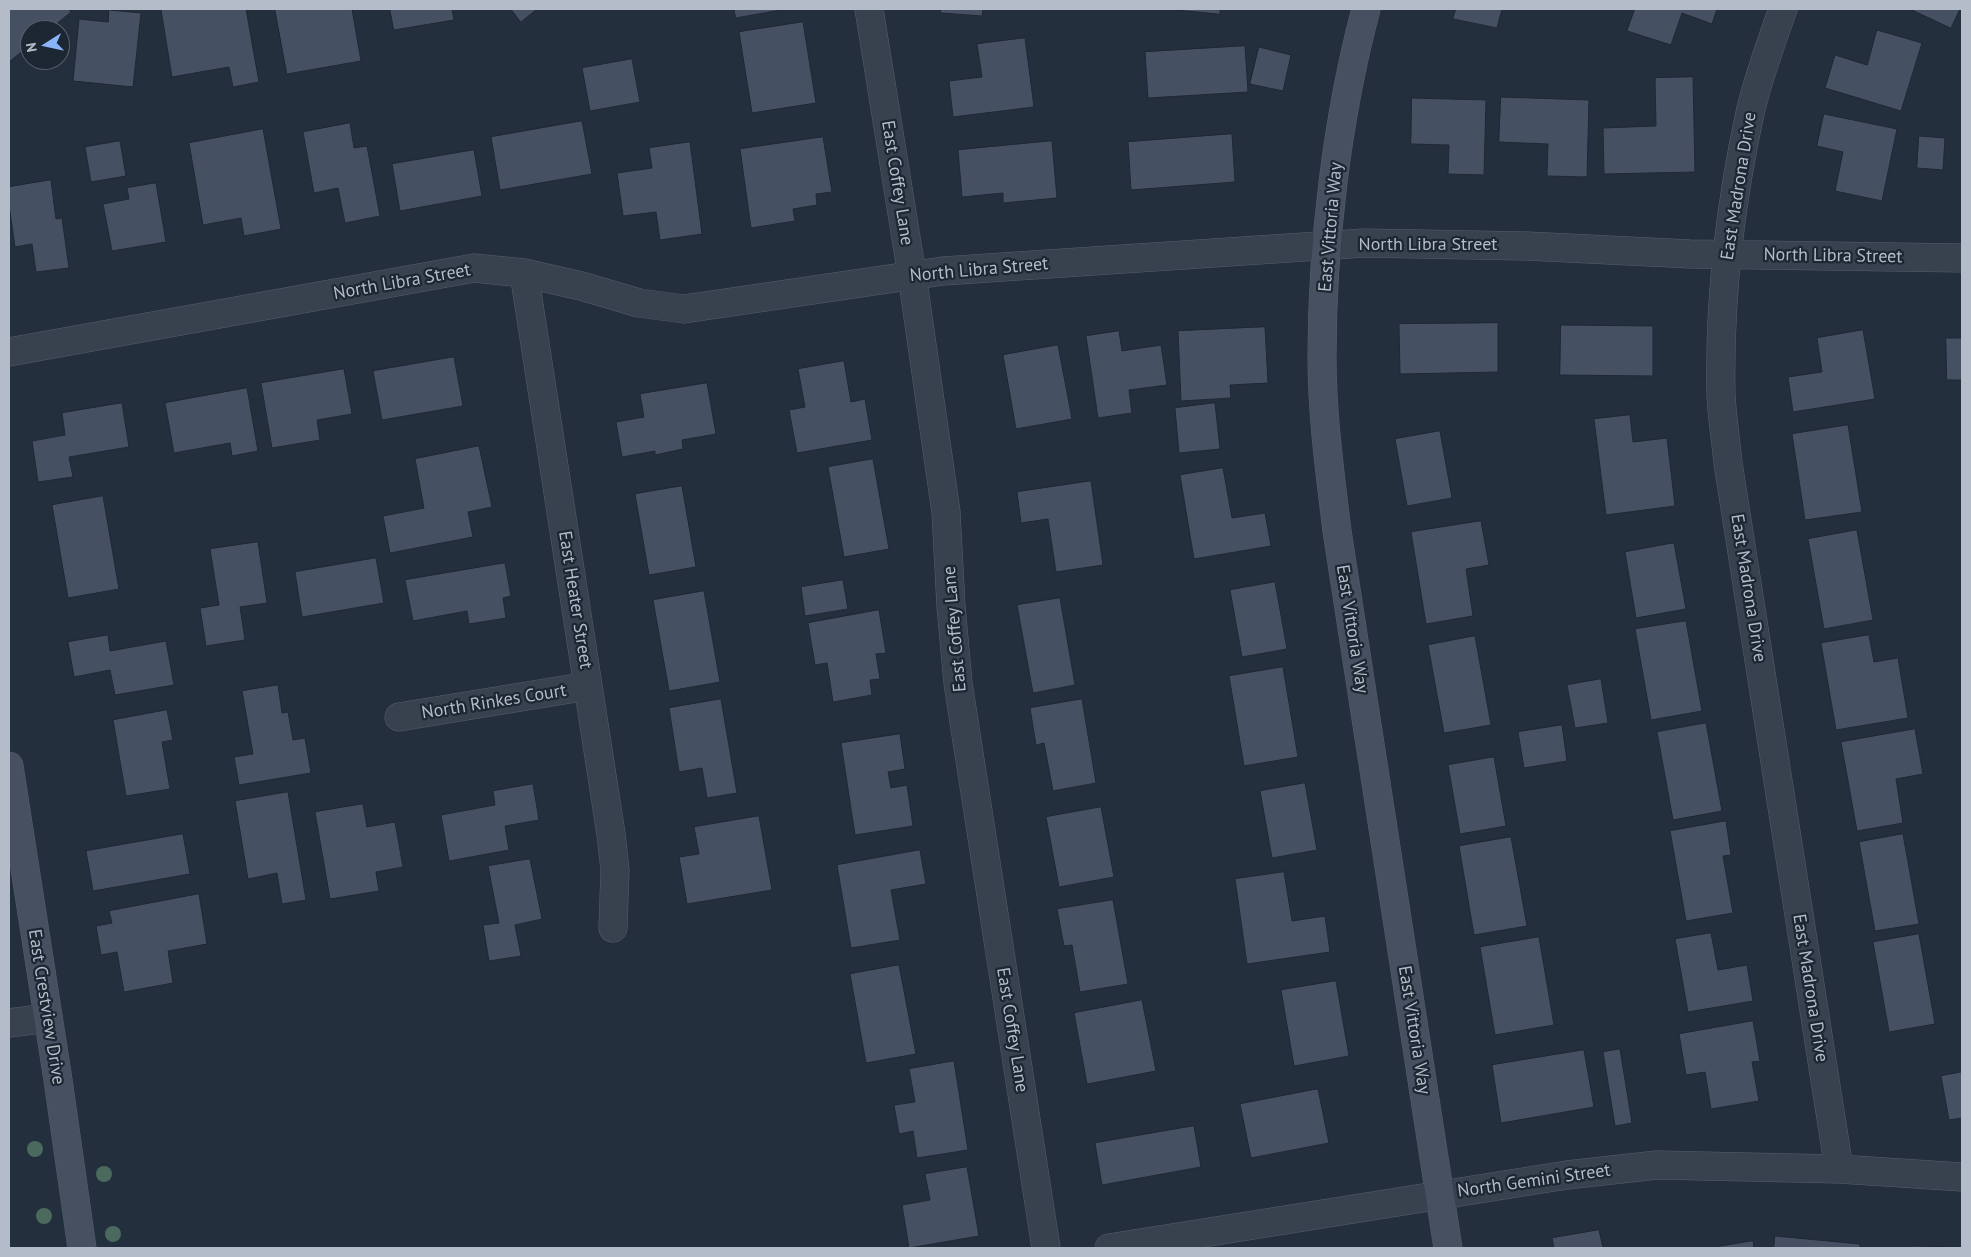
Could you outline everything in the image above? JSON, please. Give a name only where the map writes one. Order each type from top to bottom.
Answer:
[{"type":"street","name":"East Coffey Lane","points":[[870,9],[912,275],[946,512],[951,606],[958,683],[1046,1248]]},
{"type":"street","name":"East Vittoria Way","points":[[1366,9],[1358,39],[1340,134],[1327,246],[1322,359],[1327,443],[1337,531],[1448,1248]]},
{"type":"street","name":"East Madrona Drive","points":[[1783,9],[1750,112],[1740,168],[1727,254],[1722,334],[1721,397],[1728,463],[1839,1169]]},
{"type":"street","name":"North Libra Street","points":[[9,352],[474,268],[524,273],[581,286],[639,303],[684,308],[943,271],[1364,243],[1527,246],[1727,254],[1962,258]]},
{"type":"street","name":"East Heater Street","points":[[524,273],[612,843],[615,870],[613,928]]},
{"type":"street","name":"North Rinkes Court","points":[[400,717],[588,686]]},
{"type":"street","name":"East Crestview Drive","points":[[9,766],[82,1248]]},
{"type":"street","points":[[9,1023],[48,1018]]},
{"type":"street","name":"North Gemini Street","points":[[1109,1248],[1440,1194],[1567,1175],[1657,1165],[1839,1169],[1962,1177]]},
{"type":"building","points":[[9,9],[68,9],[71,12],[61,20],[20,20],[20,53],[9,62]]},
{"type":"building","points":[[246,9],[259,82],[233,87],[229,67],[172,77],[161,10]]},
{"type":"building","points":[[275,9],[352,9],[361,61],[287,74]]},
{"type":"building","points":[[390,9],[452,9],[454,20],[394,30]]},
{"type":"building","points":[[511,9],[537,9],[521,22]]},
{"type":"building","points":[[734,9],[786,9],[736,18]]},
{"type":"building","points":[[941,9],[983,9],[982,16],[941,13]]},
{"type":"building","points":[[1166,9],[1220,9],[1220,14]]},
{"type":"building","points":[[1456,9],[1502,9],[1497,28],[1453,19]]},
{"type":"building","points":[[1635,9],[1717,9],[1712,24],[1682,13],[1671,45],[1627,31]]},
{"type":"building","points":[[1910,9],[1960,9],[1951,28]]},
{"type":"building","points":[[109,10],[141,13],[133,87],[73,81],[79,19],[108,22]]},
{"type":"building","points":[[803,22],[816,103],[752,113],[739,32]]},
{"type":"building","points":[[1877,30],[1922,43],[1901,111],[1825,88],[1835,55],[1867,65]]},
{"type":"building","points":[[1025,38],[1034,107],[953,117],[949,81],[982,77],[977,44]]},
{"type":"building","points":[[1245,46],[1248,92],[1148,98],[1145,52]]},
{"type":"building","points":[[1259,47],[1291,55],[1283,91],[1250,84]]},
{"type":"building","points":[[632,59],[640,102],[590,111],[582,68]]},
{"type":"building","points":[[1693,77],[1695,172],[1604,174],[1603,128],[1656,126],[1655,78]]},
{"type":"building","points":[[1501,97],[1589,100],[1587,177],[1547,176],[1548,144],[1499,142]]},
{"type":"building","points":[[1412,98],[1486,100],[1484,175],[1448,174],[1449,145],[1411,144]]},
{"type":"building","points":[[1824,114],[1897,129],[1882,201],[1835,191],[1843,152],[1817,146]]},
{"type":"building","points":[[582,121],[592,174],[500,190],[491,137]]},
{"type":"building","points":[[350,123],[354,148],[367,146],[380,216],[345,223],[338,188],[314,193],[303,132]]},
{"type":"building","points":[[263,129],[281,229],[244,236],[241,218],[203,225],[189,143]]},
{"type":"building","points":[[1232,134],[1235,182],[1131,190],[1128,142]]},
{"type":"building","points":[[1919,136],[1945,138],[1943,170],[1917,168]]},
{"type":"building","points":[[823,137],[832,192],[816,194],[817,205],[793,209],[795,221],[751,228],[740,149]]},
{"type":"building","points":[[120,141],[126,176],[91,182],[85,147]]},
{"type":"building","points":[[1052,141],[1057,198],[1003,203],[1003,193],[962,197],[958,150]]},
{"type":"building","points":[[690,142],[702,234],[660,240],[656,212],[623,216],[617,173],[652,168],[649,148]]},
{"type":"building","points":[[474,150],[482,196],[400,211],[392,164]]},
{"type":"building","points":[[51,180],[56,219],[62,218],[69,268],[36,272],[32,244],[15,247],[9,205],[9,187]]},
{"type":"building","points":[[156,183],[166,242],[112,251],[103,204],[129,199],[127,188]]},
{"type":"building","points":[[1498,323],[1498,372],[1400,374],[1399,324]]},
{"type":"building","points":[[1561,325],[1653,326],[1653,376],[1560,375]]},
{"type":"building","points":[[1265,327],[1268,383],[1230,385],[1231,398],[1181,401],[1178,331]]},
{"type":"building","points":[[1863,330],[1875,399],[1793,412],[1788,377],[1822,372],[1817,338]]},
{"type":"building","points":[[1119,331],[1122,351],[1161,345],[1167,385],[1129,390],[1132,413],[1098,418],[1086,336]]},
{"type":"building","points":[[1946,338],[1962,338],[1962,380],[1947,380]]},
{"type":"building","points":[[1058,345],[1072,419],[1016,429],[1003,355]]},
{"type":"building","points":[[454,357],[463,406],[382,420],[373,371]]},
{"type":"building","points":[[844,361],[851,402],[865,399],[872,440],[797,453],[789,410],[805,407],[798,369]]},
{"type":"building","points":[[344,369],[352,414],[317,420],[320,440],[272,448],[261,383]]},
{"type":"building","points":[[707,383],[716,434],[682,440],[683,449],[655,455],[655,451],[622,457],[616,422],[644,417],[640,394]]},
{"type":"building","points":[[247,388],[258,451],[232,456],[230,443],[174,453],[165,403]]},
{"type":"building","points":[[122,403],[129,447],[69,457],[73,477],[38,482],[32,441],[65,435],[62,413]]},
{"type":"building","points":[[1215,403],[1220,449],[1179,453],[1175,408]]},
{"type":"building","points":[[1630,415],[1633,442],[1667,438],[1675,506],[1606,515],[1594,419]]},
{"type":"building","points":[[1848,425],[1862,512],[1805,520],[1792,434]]},
{"type":"building","points":[[1440,431],[1452,498],[1407,506],[1395,439]]},
{"type":"building","points":[[479,446],[492,507],[468,512],[473,537],[390,553],[383,516],[424,508],[415,459]]},
{"type":"building","points":[[873,459],[889,549],[844,557],[828,467]]},
{"type":"building","points":[[1223,468],[1232,518],[1265,513],[1271,546],[1194,559],[1180,475]]},
{"type":"building","points":[[1091,481],[1103,565],[1056,572],[1048,519],[1021,523],[1017,492]]},
{"type":"building","points":[[682,486],[696,567],[649,575],[635,494]]},
{"type":"building","points":[[103,496],[119,589],[68,598],[52,505]]},
{"type":"building","points":[[1481,521],[1489,565],[1466,569],[1473,616],[1426,624],[1411,532]]},
{"type":"building","points":[[1857,530],[1873,620],[1824,629],[1808,539]]},
{"type":"building","points":[[258,542],[267,603],[240,607],[245,640],[206,646],[200,608],[219,605],[210,549]]},
{"type":"building","points":[[1674,543],[1686,609],[1636,618],[1625,552]]},
{"type":"building","points":[[376,558],[384,603],[302,617],[295,572]]},
{"type":"building","points":[[505,563],[511,596],[503,598],[506,618],[469,624],[467,611],[413,621],[405,580]]},
{"type":"building","points":[[843,580],[848,609],[805,616],[801,587]]},
{"type":"building","points":[[1275,582],[1287,649],[1242,657],[1230,590]]},
{"type":"building","points":[[704,591],[720,682],[669,691],[653,600]]},
{"type":"building","points":[[1060,598],[1075,685],[1033,693],[1017,605]]},
{"type":"building","points":[[879,610],[886,653],[876,654],[880,679],[870,680],[872,695],[833,702],[827,663],[815,665],[808,623]]},
{"type":"building","points":[[1686,621],[1702,711],[1651,720],[1635,629]]},
{"type":"building","points":[[108,635],[110,651],[166,641],[174,685],[115,695],[110,670],[74,677],[68,642]]},
{"type":"building","points":[[1869,635],[1874,662],[1898,658],[1908,718],[1836,730],[1821,643]]},
{"type":"building","points":[[1475,636],[1491,725],[1444,733],[1428,645]]},
{"type":"building","points":[[1283,667],[1298,757],[1244,766],[1229,676]]},
{"type":"building","points":[[1601,679],[1608,723],[1575,728],[1567,685]]},
{"type":"building","points":[[278,685],[282,713],[288,712],[293,740],[305,738],[311,773],[239,785],[234,757],[253,754],[242,691]]},
{"type":"building","points":[[721,699],[737,793],[707,798],[702,768],[679,772],[669,708]]},
{"type":"building","points":[[1082,699],[1096,783],[1053,791],[1044,743],[1036,745],[1030,708]]},
{"type":"building","points":[[167,710],[173,740],[162,742],[170,789],[126,796],[113,720]]},
{"type":"building","points":[[1706,723],[1722,811],[1673,820],[1657,732]]},
{"type":"building","points":[[1562,725],[1567,761],[1524,768],[1518,732]]},
{"type":"building","points":[[1915,729],[1923,774],[1896,779],[1903,823],[1857,831],[1841,742]]},
{"type":"building","points":[[900,734],[905,769],[888,772],[891,788],[907,785],[913,826],[855,835],[841,743]]},
{"type":"building","points":[[1494,757],[1506,826],[1460,834],[1448,765]]},
{"type":"building","points":[[1305,783],[1317,850],[1272,858],[1260,791]]},
{"type":"building","points":[[533,784],[539,820],[505,826],[509,850],[449,861],[441,815],[495,805],[493,791]]},
{"type":"building","points":[[288,792],[306,900],[282,904],[277,873],[248,879],[235,801]]},
{"type":"building","points":[[363,804],[367,827],[395,822],[403,867],[376,872],[379,891],[330,899],[315,812]]},
{"type":"building","points":[[1101,807],[1114,877],[1059,887],[1046,817]]},
{"type":"building","points":[[759,816],[772,890],[687,904],[679,857],[699,854],[694,827]]},
{"type":"building","points":[[1726,821],[1731,855],[1723,856],[1733,913],[1686,921],[1670,831]]},
{"type":"building","points":[[183,834],[190,874],[93,891],[86,851]]},
{"type":"building","points":[[1903,834],[1919,924],[1875,931],[1859,842]]},
{"type":"building","points":[[1511,837],[1527,926],[1474,935],[1459,846]]},
{"type":"building","points":[[920,850],[926,884],[891,890],[900,940],[851,948],[837,865]]},
{"type":"building","points":[[530,859],[542,919],[515,925],[521,956],[489,961],[483,925],[499,923],[488,866]]},
{"type":"building","points":[[1284,872],[1292,921],[1325,916],[1330,952],[1247,964],[1235,879]]},
{"type":"building","points":[[199,894],[207,944],[168,951],[173,983],[124,992],[117,952],[101,955],[96,926],[112,923],[109,911]]},
{"type":"building","points":[[1113,900],[1128,984],[1080,992],[1072,945],[1064,946],[1057,909]]},
{"type":"building","points":[[1711,933],[1718,970],[1747,965],[1753,1001],[1688,1012],[1675,939]]},
{"type":"building","points":[[1919,934],[1935,1024],[1889,1032],[1873,942]]},
{"type":"building","points":[[1539,937],[1554,1025],[1495,1035],[1480,947]]},
{"type":"building","points":[[899,965],[916,1054],[866,1063],[850,974]]},
{"type":"building","points":[[1336,981],[1349,1056],[1294,1066],[1281,990]]},
{"type":"building","points":[[1142,1000],[1156,1071],[1087,1084],[1074,1013]]},
{"type":"building","points":[[1753,1021],[1760,1061],[1752,1062],[1759,1101],[1711,1109],[1705,1072],[1686,1075],[1679,1034]]},
{"type":"building","points":[[1620,1049],[1632,1123],[1615,1126],[1603,1052]]},
{"type":"building","points":[[1584,1050],[1594,1107],[1501,1123],[1492,1065]]},
{"type":"building","points":[[954,1061],[968,1150],[917,1158],[913,1131],[899,1134],[894,1105],[915,1102],[909,1069]]},
{"type":"building","points":[[1962,1072],[1962,1118],[1949,1120],[1941,1076]]},
{"type":"building","points":[[1318,1089],[1329,1143],[1251,1158],[1240,1104]]},
{"type":"building","points":[[1194,1126],[1201,1167],[1102,1185],[1095,1143]]},
{"type":"building","points":[[967,1167],[979,1236],[909,1248],[902,1205],[930,1200],[925,1174]]},
{"type":"building","points":[[1599,1230],[1603,1248],[1554,1248],[1552,1238]]},
{"type":"building","points":[[1775,1236],[1860,1244],[1860,1248],[1774,1248]]},
{"type":"building","points":[[1753,1241],[1754,1248],[1708,1248]]},
{"type":"building","points":[[1910,1246],[1962,1247],[1962,1248],[1910,1248]]}]
